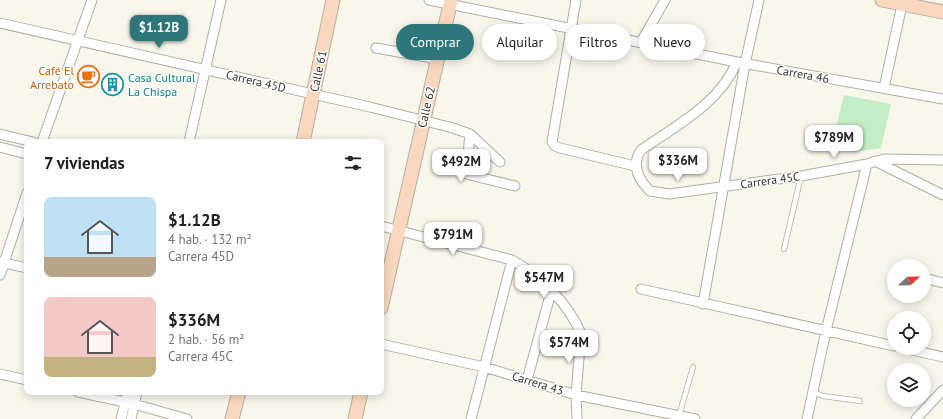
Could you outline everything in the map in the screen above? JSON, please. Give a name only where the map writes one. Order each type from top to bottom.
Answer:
[{"type":"main road","name":"Calle 61","points":[[304,139],[332,0]]},
{"type":"main road","points":[[882,0],[903,2],[943,12]]},
{"type":"main road","name":"Calle 62","points":[[446,24],[451,2]]},
{"type":"main road","name":"Calle 62","points":[[384,295],[438,60]]},
{"type":"main road","points":[[232,419],[238,395]]},
{"type":"main road","points":[[355,419],[360,395]]},
{"type":"street","points":[[43,139],[92,0]]},
{"type":"street","points":[[190,139],[221,0]]},
{"type":"street","name":"Carrera 46","points":[[429,0],[451,2],[565,28]]},
{"type":"street","points":[[572,24],[576,0]]},
{"type":"street","points":[[651,24],[665,0]]},
{"type":"street","points":[[703,304],[725,186],[741,63],[758,0]]},
{"type":"street","points":[[884,88],[903,2]]},
{"type":"street","name":"Carrera 45D","points":[[0,23],[77,42],[423,120],[470,134],[500,162]]},
{"type":"street","points":[[376,48],[396,52]]},
{"type":"street","name":"Carrera 46","points":[[705,55],[943,100]]},
{"type":"street","points":[[566,60],[552,138],[555,146],[635,166],[636,158],[641,150],[692,115],[720,90],[741,63]]},
{"type":"street","points":[[0,134],[24,140]]},
{"type":"street","points":[[470,134],[466,174],[515,186]]},
{"type":"street","points":[[0,147],[24,153]]},
{"type":"street","name":"Carrera 45C","points":[[635,166],[644,185],[650,191],[658,194],[801,176],[897,158],[943,160]]},
{"type":"street","points":[[807,419],[826,331],[871,163],[943,195]]},
{"type":"street","points":[[0,275],[2,263],[24,201]]},
{"type":"street","points":[[384,227],[512,260],[527,268],[552,292],[573,318],[581,334],[576,395],[577,419]]},
{"type":"street","points":[[471,419],[512,260]]},
{"type":"street","points":[[2,263],[24,267]]},
{"type":"street","points":[[931,279],[943,282]]},
{"type":"street","points":[[642,289],[887,344]]},
{"type":"street","points":[[527,380],[552,292]]},
{"type":"street","name":"Carrera 43","points":[[384,345],[484,367],[576,395],[695,419]]},
{"type":"street","points":[[931,354],[943,357]]},
{"type":"street","points":[[0,374],[24,379]]},
{"type":"street","points":[[916,419],[943,390]]},
{"type":"street","points":[[91,395],[187,419]]},
{"type":"street","points":[[128,395],[131,419]]},
{"type":"street","points":[[121,419],[135,395]]},
{"type":"lane","points":[[784,249],[801,176]]},
{"type":"lane","points":[[679,416],[693,367]]},
{"type":"lane","points":[[813,392],[823,396],[860,401]]},
{"type":"green space","points":[[844,95],[891,104],[881,148],[853,152],[852,140],[835,132]]},
{"type":"place","name":"Café El Arrebato","points":[[89,77]]},
{"type":"place","name":"Casa Cultural La Chispa","points":[[112,84]]}]
